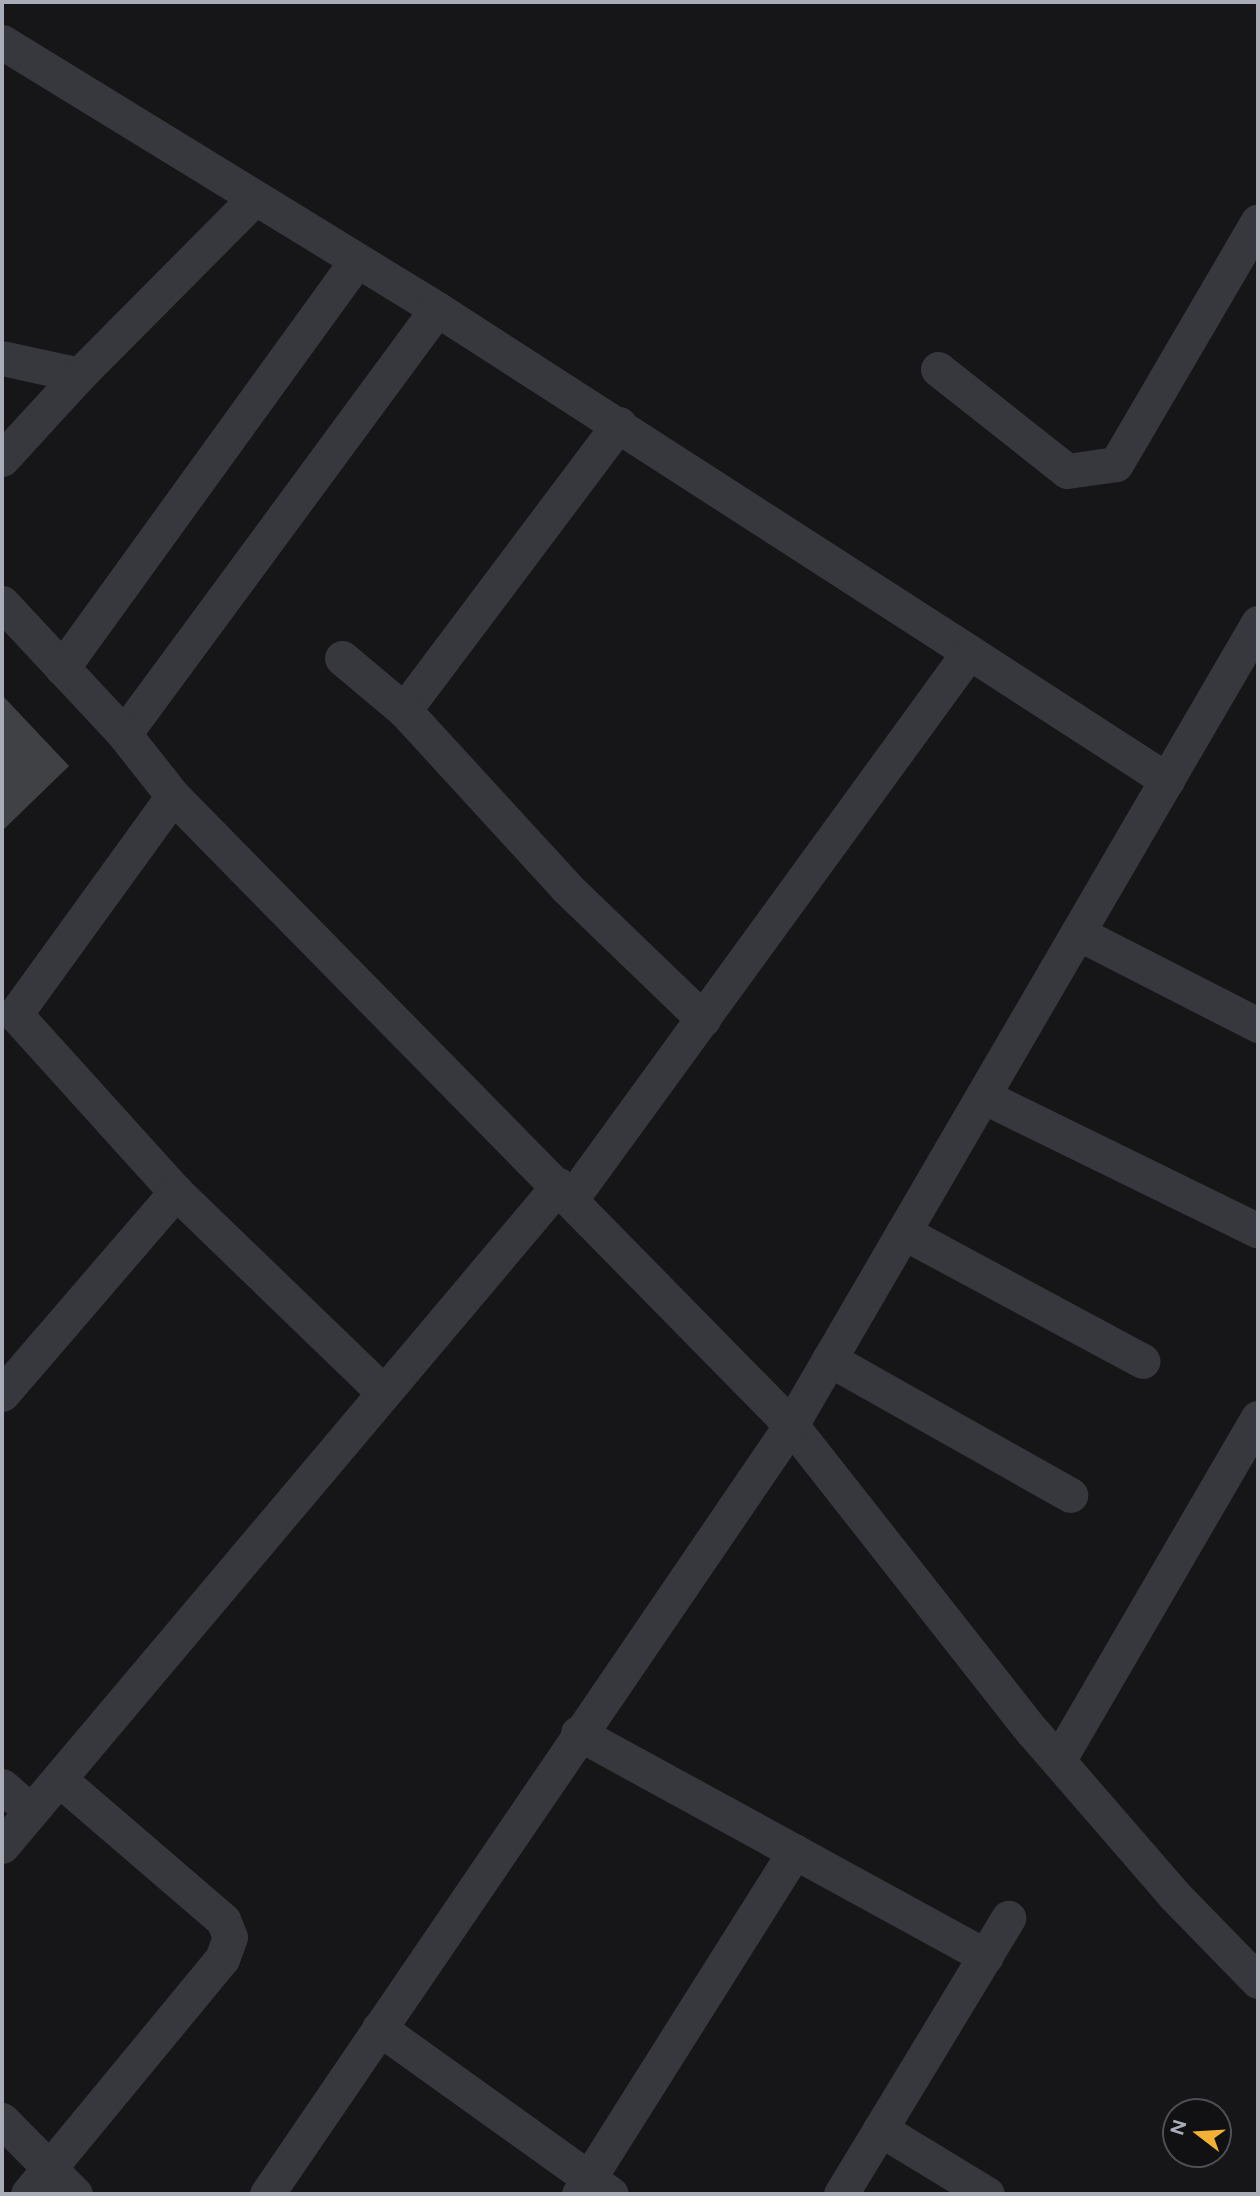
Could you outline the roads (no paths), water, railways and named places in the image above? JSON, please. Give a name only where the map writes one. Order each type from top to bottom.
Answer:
[{"type":"street","points":[[2,42],[619,424],[1167,780]]},
{"type":"street","points":[[2,460],[79,375],[255,198]]},
{"type":"street","points":[[938,369],[1067,471],[1116,464],[1258,220]]},
{"type":"street","points":[[62,668],[356,260]]},
{"type":"street","points":[[124,734],[436,309]]},
{"type":"street","points":[[2,358],[79,375]]},
{"type":"street","points":[[404,710],[619,424]]},
{"type":"street","points":[[2,603],[124,734],[173,796],[791,1424],[1058,1761],[1175,1896],[1258,1981]]},
{"type":"street","points":[[267,2194],[578,1733],[791,1424],[1167,780],[1245,676],[1258,623]]},
{"type":"street","points":[[2,1846],[382,1391],[565,1192],[703,1019],[969,652]]},
{"type":"street","points":[[342,658],[404,710],[567,888],[703,1019]]},
{"type":"street","points":[[173,796],[6,1007],[176,1192],[382,1391]]},
{"type":"street","points":[[1078,933],[1258,1026]]},
{"type":"street","points":[[983,1096],[1258,1231]]},
{"type":"street","points":[[2,1394],[176,1192]]},
{"type":"street","points":[[904,1232],[1143,1361]]},
{"type":"street","points":[[829,1359],[1070,1496]]},
{"type":"street","points":[[1058,1761],[1258,1418]]},
{"type":"street","points":[[578,1733],[986,1956]]},
{"type":"street","points":[[38,2182],[222,1959],[230,1937],[223,1920],[59,1779]]},
{"type":"street","points":[[2,1786],[31,1811]]},
{"type":"street","points":[[379,2028],[593,2189],[794,1852]]},
{"type":"street","points":[[841,2194],[1008,1918]]},
{"type":"street","points":[[2,2120],[38,2182],[75,2194]]},
{"type":"street","points":[[880,2129],[987,2194]]}]
